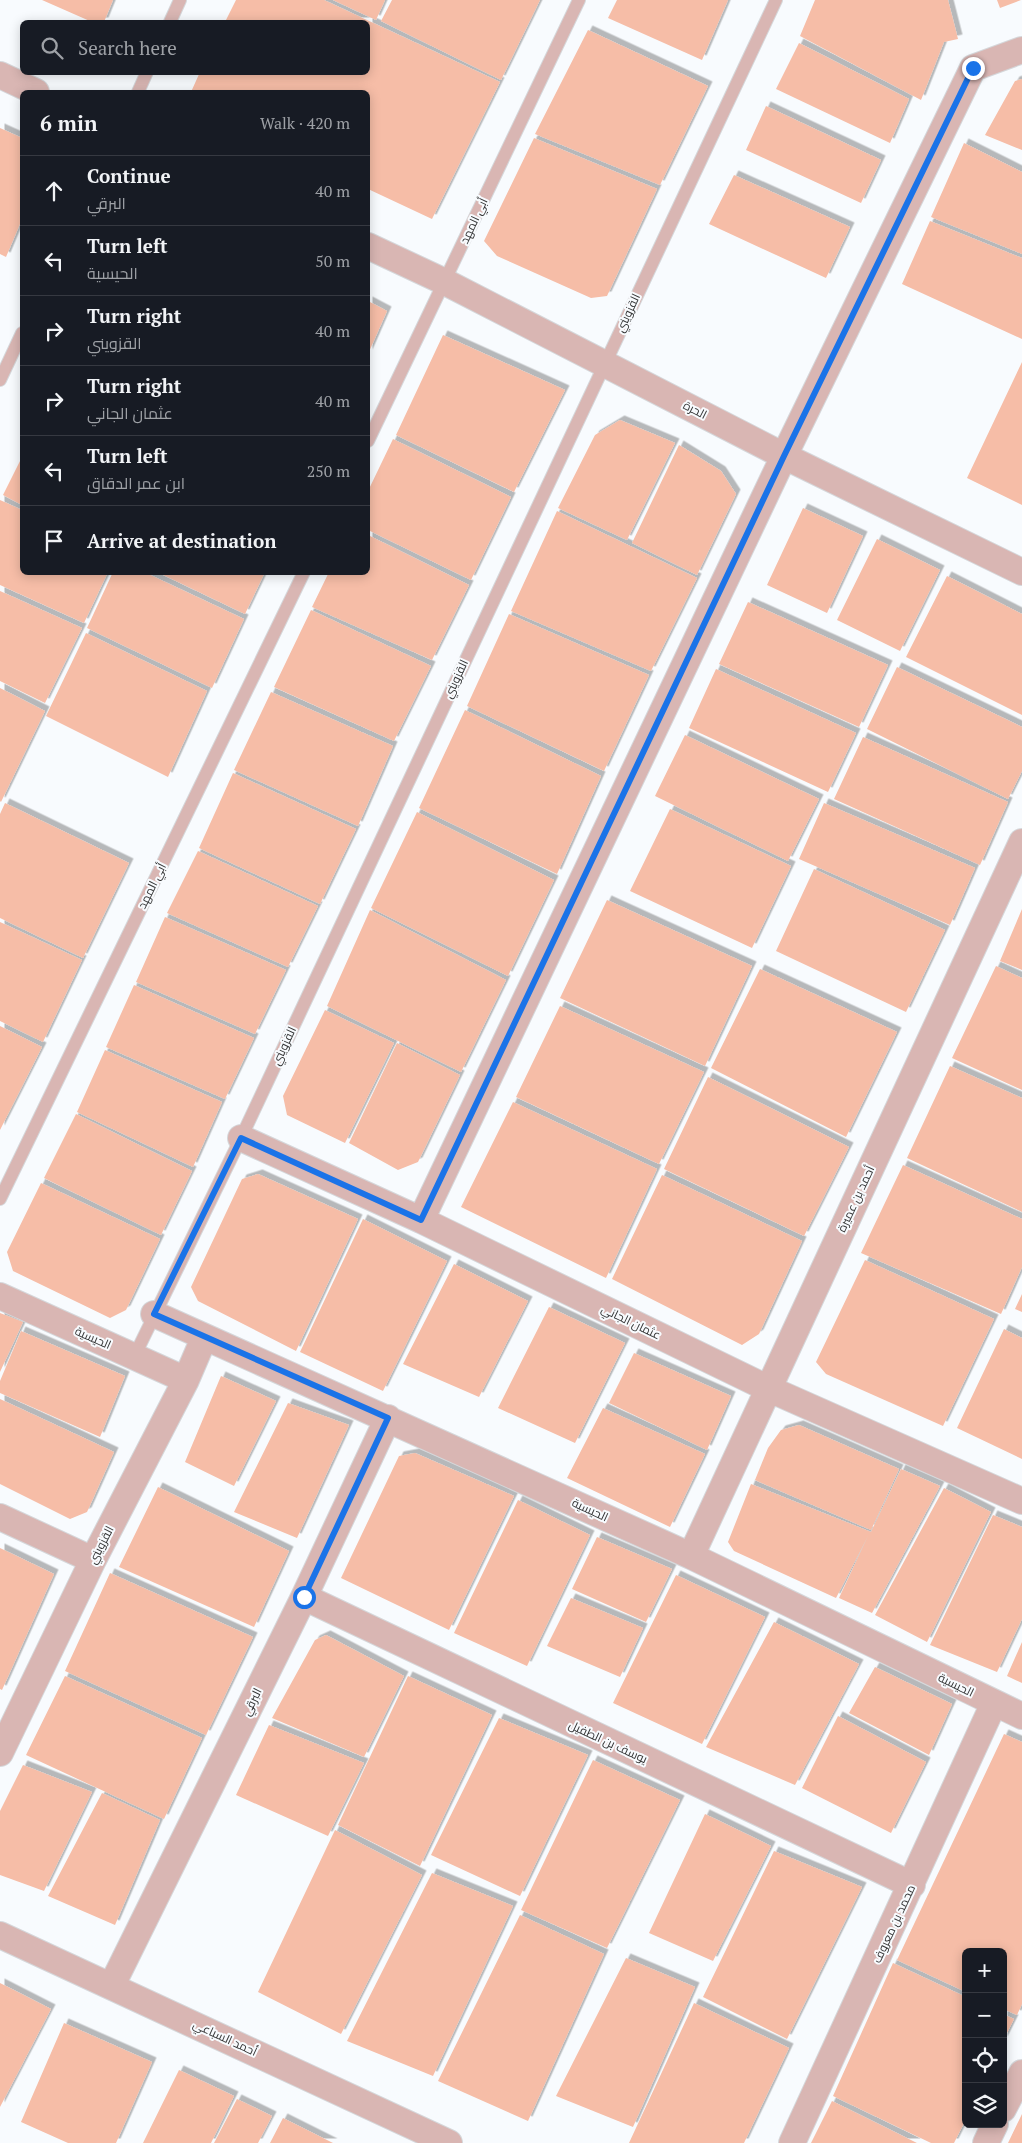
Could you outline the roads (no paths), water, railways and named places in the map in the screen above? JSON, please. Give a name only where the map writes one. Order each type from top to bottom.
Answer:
[{"type":"street","points":[[421,1220],[784,456],[973,68],[1022,50]]},
{"type":"street","points":[[0,75],[32,90]]},
{"type":"street","name":"الحرة","points":[[370,247],[445,282],[784,456],[1022,572]]},
{"type":"street","name":"أحمد بن عميرة","points":[[691,1556],[767,1388],[1022,842]]},
{"type":"street","name":"عثمان الجاني","points":[[241,1138],[421,1220],[767,1388],[1022,1501]]},
{"type":"street","name":"الحيسية","points":[[0,1296],[186,1380]]},
{"type":"street","name":"الحيسية","points":[[154,1314],[691,1556],[1022,1716]]},
{"type":"street","name":"القزويني","points":[[0,1753],[93,1560],[186,1380],[204,1338]]},
{"type":"street","name":"البرقي","points":[[112,1985],[304,1597],[388,1418]]},
{"type":"street","points":[[0,1517],[93,1560]]},
{"type":"street","name":"يوسف بن الطفيل","points":[[304,1597],[912,1885]]},
{"type":"street","name":"محمد بن معروف","points":[[792,2143],[994,1704]]},
{"type":"street","name":"أحمد السباعي","points":[[0,1935],[112,1985],[449,2143]]},
{"type":"street","points":[[1007,2101],[1022,2073]]},
{"type":"street","points":[[986,2143],[993,2128]]},
{"type":"lane","points":[[171,20],[180,0]]},
{"type":"lane","name":"أبي المهد","points":[[370,437],[579,0]]},
{"type":"lane","name":"القزويني","points":[[134,1357],[241,1138],[776,0]]},
{"type":"lane","points":[[139,90],[146,75]]},
{"type":"lane","points":[[0,380],[20,337]]},
{"type":"lane","name":"أبي المهد","points":[[0,1199],[303,575]]}]
